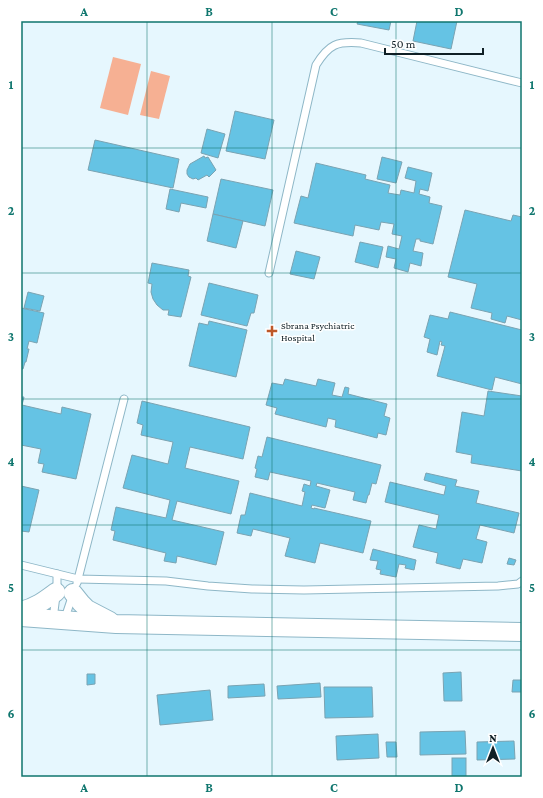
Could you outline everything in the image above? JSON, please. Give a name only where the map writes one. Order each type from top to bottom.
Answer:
[{"type":"street","points":[[21,611],[39,604],[69,588],[86,609],[116,624]]},
{"type":"street","points":[[21,617],[116,624],[521,629]]},
{"type":"lane","points":[[269,273],[316,65],[324,53],[334,45],[347,42],[362,43],[522,83]]},
{"type":"lane","points":[[58,620],[69,588],[124,399]]},
{"type":"lane","points":[[21,565],[56,574],[69,588]]},
{"type":"lane","points":[[56,574],[69,588]]},
{"type":"lane","points":[[69,588],[166,581],[215,587],[304,590],[498,586],[518,584],[522,581]]},
{"type":"lane","points":[[58,620],[69,588]]},
{"type":"shaded area","points":[[113,57],[141,64],[128,115],[100,108]]},
{"type":"shaded area","points":[[151,71],[170,76],[159,119],[140,115]]},
{"type":"building","points":[[358,21],[391,21],[389,30],[357,24]]},
{"type":"building","points":[[417,21],[457,21],[451,49],[413,41]]},
{"type":"building","points":[[235,111],[274,120],[265,159],[226,151]]},
{"type":"building","points":[[207,129],[225,134],[218,158],[201,153]]},
{"type":"building","points":[[95,140],[179,159],[173,188],[88,170]]},
{"type":"building","points":[[204,156],[205,158],[208,157],[216,170],[209,177],[207,175],[198,180],[196,178],[193,179],[189,177],[187,170],[190,164]]},
{"type":"building","points":[[382,157],[402,162],[396,183],[377,179]]},
{"type":"building","points":[[316,163],[366,175],[365,179],[390,185],[388,193],[400,195],[401,190],[414,193],[416,181],[405,178],[408,167],[432,173],[428,191],[420,189],[419,194],[430,197],[429,203],[442,206],[433,244],[416,239],[413,251],[423,253],[421,266],[410,263],[408,272],[394,268],[396,259],[386,257],[388,246],[399,249],[402,236],[392,234],[394,224],[381,222],[379,230],[355,225],[353,236],[294,223],[301,196],[308,198]]},
{"type":"building","points":[[221,179],[273,190],[265,226],[213,214]]},
{"type":"building","points":[[170,189],[208,197],[206,208],[181,203],[179,212],[166,209]]},
{"type":"building","points":[[465,210],[511,221],[513,215],[522,217],[522,320],[507,316],[505,323],[491,319],[492,313],[471,308],[477,284],[448,277]]},
{"type":"building","points":[[213,214],[243,221],[236,248],[207,241]]},
{"type":"building","points":[[360,242],[383,247],[378,268],[355,262]]},
{"type":"building","points":[[296,251],[320,257],[314,279],[290,274]]},
{"type":"building","points":[[152,263],[189,270],[188,276],[191,277],[181,317],[168,315],[169,310],[163,310],[153,299],[151,292],[152,284],[148,283]]},
{"type":"building","points":[[209,283],[258,295],[254,313],[251,313],[247,326],[201,315]]},
{"type":"building","points":[[28,292],[44,296],[40,311],[24,308]]},
{"type":"building","points":[[21,308],[44,313],[37,343],[29,341],[27,349],[29,349],[23,369],[21,369]]},
{"type":"building","points":[[450,312],[522,330],[522,384],[495,377],[492,390],[437,376],[445,346],[441,345],[442,342],[440,341],[437,355],[427,352],[430,339],[424,337],[430,315],[448,319]]},
{"type":"building","points":[[209,321],[247,330],[236,377],[189,366],[199,323],[208,325]]},
{"type":"building","points":[[285,379],[316,386],[318,379],[335,383],[332,395],[342,397],[345,387],[349,388],[348,394],[387,404],[384,416],[390,418],[386,435],[378,433],[377,438],[335,427],[336,420],[328,418],[326,427],[275,414],[277,408],[266,405],[272,383],[283,385]]},
{"type":"building","points":[[488,391],[522,396],[522,471],[471,463],[472,455],[456,452],[462,412],[484,416]]},
{"type":"building","points":[[21,397],[24,397],[22,405],[61,414],[62,407],[91,414],[76,479],[42,472],[44,464],[38,463],[41,449],[21,445]]},
{"type":"building","points":[[142,401],[250,427],[243,459],[190,447],[185,468],[239,481],[231,514],[177,501],[172,520],[224,532],[216,565],[177,556],[176,563],[164,561],[166,553],[113,540],[115,531],[111,530],[116,507],[166,518],[170,500],[123,488],[132,455],[168,464],[173,442],[141,435],[143,425],[137,423]]},
{"type":"building","points":[[267,437],[381,465],[376,484],[372,483],[366,503],[353,500],[355,492],[317,483],[316,486],[330,490],[325,508],[312,505],[311,508],[371,521],[363,553],[320,543],[315,563],[285,556],[290,538],[253,529],[251,536],[237,533],[241,515],[245,515],[250,493],[302,506],[305,492],[302,491],[304,484],[310,486],[311,481],[270,472],[268,480],[255,477],[257,469],[255,468],[258,456],[262,457]]},
{"type":"building","points":[[426,473],[457,480],[455,486],[479,491],[476,503],[519,513],[514,533],[480,525],[476,539],[487,542],[482,563],[463,559],[460,569],[436,563],[438,553],[413,547],[419,525],[436,529],[439,515],[385,502],[390,482],[444,495],[446,486],[424,480]]},
{"type":"building","points":[[21,486],[39,490],[29,532],[21,531]]},
{"type":"building","points":[[373,549],[416,560],[414,570],[405,568],[406,565],[399,564],[396,577],[380,574],[381,570],[376,569],[378,561],[370,560]]},
{"type":"building","points":[[509,558],[516,560],[514,565],[507,564]]},
{"type":"building","points":[[461,672],[462,701],[444,701],[443,673]]},
{"type":"building","points":[[87,674],[95,674],[95,684],[87,685]]},
{"type":"building","points":[[513,680],[522,680],[522,692],[512,692]]},
{"type":"building","points":[[320,683],[321,697],[278,699],[277,686]]},
{"type":"building","points":[[264,684],[265,696],[228,698],[228,686]]},
{"type":"building","points":[[324,687],[372,687],[373,717],[325,718]]},
{"type":"building","points":[[210,690],[213,720],[160,725],[157,695]]},
{"type":"building","points":[[465,731],[466,754],[420,755],[420,732]]},
{"type":"building","points":[[378,734],[379,758],[337,760],[336,736]]},
{"type":"building","points":[[514,741],[515,759],[477,760],[477,742]]},
{"type":"building","points":[[386,742],[396,742],[397,757],[387,757]]},
{"type":"building","points":[[452,758],[466,758],[466,777],[452,777]]},
{"type":"place","name":"Sbrana Psychiatric Hospital","points":[[272,331]]}]
